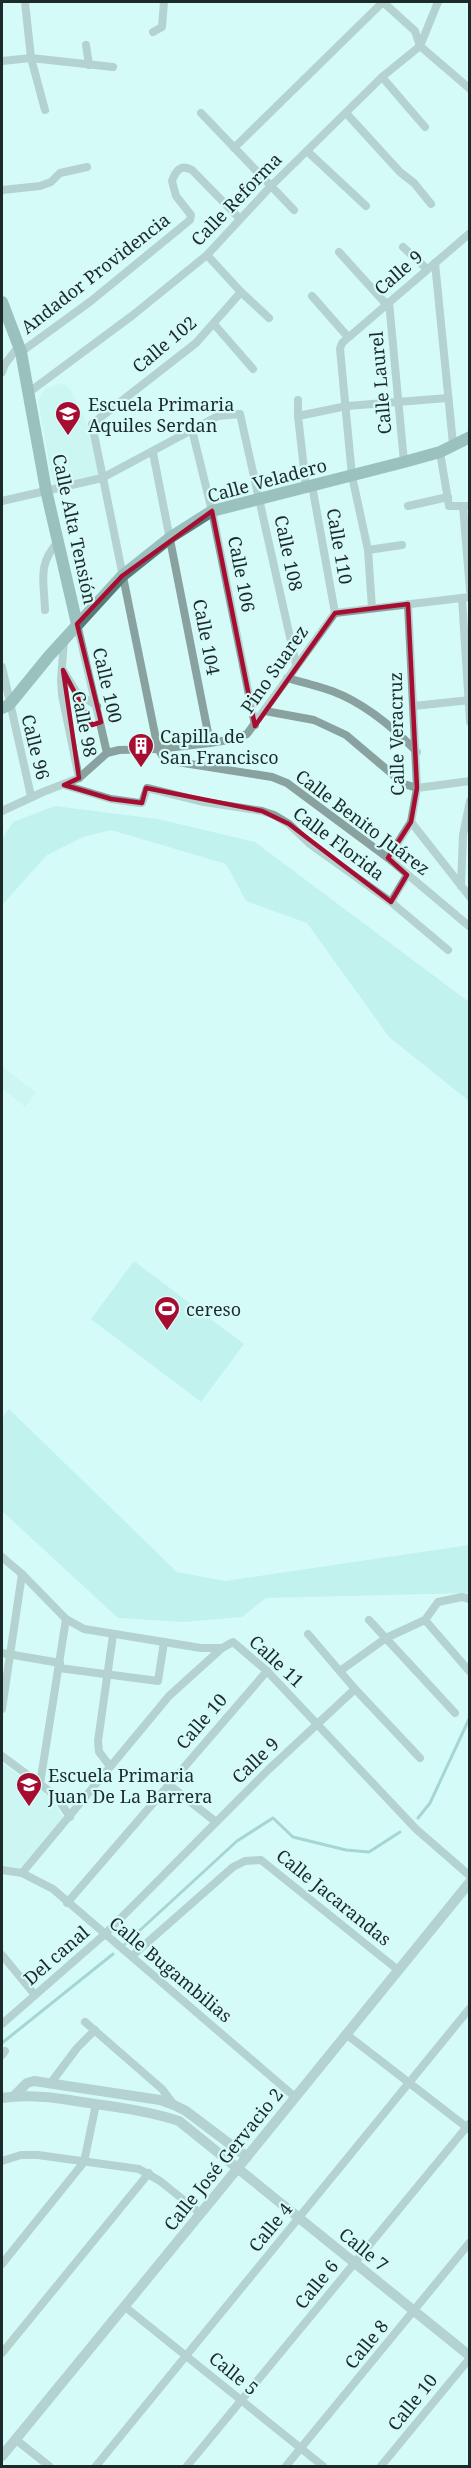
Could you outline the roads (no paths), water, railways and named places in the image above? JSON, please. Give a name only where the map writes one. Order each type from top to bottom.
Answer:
[{"type":"main road","name":"Calle Alta Tensión","points":[[2,302],[20,349],[46,490],[77,624]]},
{"type":"main road","name":"Calle Veladero","points":[[5,706],[122,576],[171,537],[212,511],[440,452],[470,437]]},
{"type":"street","points":[[25,2],[31,58],[45,110]]},
{"type":"street","points":[[153,32],[162,27],[164,2]]},
{"type":"street","points":[[234,148],[383,2],[415,31],[420,46],[470,89]]},
{"type":"street","name":"Calle Reforma","points":[[28,393],[133,315],[207,255],[270,187],[382,77],[420,46],[438,2]]},
{"type":"street","points":[[86,45],[89,65]]},
{"type":"street","points":[[2,61],[31,58],[113,67]]},
{"type":"street","points":[[382,77],[426,127]]},
{"type":"street","points":[[201,113],[294,210]]},
{"type":"street","points":[[346,113],[400,172],[414,183],[430,204]]},
{"type":"street","points":[[307,151],[366,206]]},
{"type":"street","points":[[2,190],[40,186],[51,182],[60,172],[87,167]]},
{"type":"street","name":"Andador Providencia","points":[[2,372],[4,364],[20,349],[91,301],[190,220],[191,215],[176,196],[172,180],[179,168],[192,170],[240,219]]},
{"type":"street","name":"Calle 9","points":[[345,340],[470,233]]},
{"type":"street","points":[[403,247],[427,269]]},
{"type":"street","name":"Calle Laurel","points":[[339,252],[388,303],[404,462]]},
{"type":"street","points":[[207,255],[269,318]]},
{"type":"street","points":[[435,263],[453,444]]},
{"type":"street","name":"Calle 102","points":[[102,478],[92,424],[196,344],[241,292]]},
{"type":"street","points":[[312,296],[345,340],[340,349],[347,406],[351,476],[368,550],[372,608]]},
{"type":"street","points":[[214,324],[253,369]]},
{"type":"street","points":[[297,416],[347,406],[448,398]]},
{"type":"street","name":"Calle 110","points":[[298,400],[297,416],[309,486],[335,613]]},
{"type":"street","name":"Calle 108","points":[[192,430],[218,416],[240,414],[296,664]]},
{"type":"street","points":[[2,501],[102,478],[153,453],[192,430]]},
{"type":"street","name":"Calle 106","points":[[192,430],[212,511],[255,725]]},
{"type":"street","points":[[440,452],[448,501]]},
{"type":"street","name":"Calle 104","points":[[153,453],[210,744]]},
{"type":"street","points":[[102,478],[159,749]]},
{"type":"street","points":[[408,506],[448,501],[466,506],[470,591]]},
{"type":"street","points":[[45,610],[43,567],[47,554],[59,541]]},
{"type":"street","points":[[368,550],[402,545]]},
{"type":"street","points":[[335,613],[466,598],[470,723]]},
{"type":"street","name":"Calle Veracruz","points":[[388,858],[411,822],[417,788],[408,604]]},
{"type":"street","name":"Pino Suarez","points":[[107,753],[119,750],[210,744],[247,734],[335,613]]},
{"type":"street","name":"Calle 100","points":[[77,624],[107,753]]},
{"type":"street","name":"Calle 98","points":[[64,640],[62,695],[79,778]]},
{"type":"street","name":"Calle 96","points":[[2,667],[5,706],[31,796]]},
{"type":"street","points":[[63,670],[77,693],[97,706]]},
{"type":"street","points":[[287,678],[334,692],[361,706],[401,736],[417,752]]},
{"type":"street","points":[[414,706],[469,700]]},
{"type":"street","points":[[265,711],[314,720],[346,735],[404,784],[417,788],[470,781]]},
{"type":"street","name":"Calle Benito Juárez","points":[[159,749],[162,755],[171,760],[272,777],[286,783],[388,858],[470,927]]},
{"type":"street","points":[[2,811],[31,796],[79,778],[107,753]]},
{"type":"street","name":"Calle Florida","points":[[64,785],[111,800],[142,803],[147,788],[204,802],[262,811],[289,824],[310,844],[391,902],[448,950]]},
{"type":"street","points":[[461,886],[463,835],[470,801]]},
{"type":"street","points":[[411,822],[470,897]]},
{"type":"street","points":[[391,902],[407,875]]},
{"type":"street","points":[[2,1557],[66,1619],[84,1629],[201,1648],[222,1648]]},
{"type":"street","points":[[2,1709],[5,1653],[22,1574]]},
{"type":"street","points":[[340,1671],[386,1638],[425,1620],[438,1602],[462,1597],[470,1599]]},
{"type":"street","points":[[40,1784],[66,1619]]},
{"type":"street","points":[[369,1620],[455,1713]]},
{"type":"street","points":[[425,1620],[470,1672]]},
{"type":"street","points":[[308,1634],[355,1689],[420,1758]]},
{"type":"street","points":[[110,1766],[99,1752],[98,1741],[113,1635]]},
{"type":"street","points":[[5,1653],[108,1675],[158,1681],[164,1642]]},
{"type":"street","name":"Calle 11","points":[[22,1873],[169,1696],[222,1648],[233,1642],[267,1671],[469,1882]]},
{"type":"street","name":"Calle 10","points":[[67,1903],[267,1671]]},
{"type":"street","name":"Calle 9","points":[[105,1934],[216,1822],[355,1689]]},
{"type":"street","points":[[2,1756],[56,1796],[70,1817]]},
{"type":"street","points":[[168,1784],[216,1822]]},
{"type":"street","name":"Calle Jacarandas","points":[[132,1956],[233,1867],[245,1861],[261,1860],[398,1970]]},
{"type":"street","name":"Calle Bugambilias","points":[[2,1870],[22,1873],[53,1889],[295,2097]]},
{"type":"street","name":"Calle José Gervacio 2","points":[[2,2456],[469,1882]]},
{"type":"street","name":"Del canal","points":[[3,2021],[105,1934]]},
{"type":"street","points":[[2,1955],[35,1995]]},
{"type":"street","name":"Calle 4","points":[[96,2466],[470,2008]]},
{"type":"street","points":[[85,2022],[162,2088],[174,2105]]},
{"type":"street","points":[[50,2084],[76,2048],[95,2030]]},
{"type":"street","points":[[346,2034],[469,2126]]},
{"type":"street","points":[[2,2098],[15,2095],[27,2083],[34,2081],[160,2100],[186,2111],[247,2157]]},
{"type":"street","name":"Calle 7","points":[[15,2095],[52,2097],[154,2113],[178,2121],[470,2357]]},
{"type":"street","points":[[2,2264],[84,2162],[96,2104]]},
{"type":"street","name":"Calle 6","points":[[187,2466],[469,2126]]},
{"type":"street","points":[[2,2162],[21,2155],[38,2155],[140,2169],[149,2173],[200,2213]]},
{"type":"street","points":[[2,2353],[149,2173]]},
{"type":"street","name":"Calle 8","points":[[286,2466],[470,2242]]},
{"type":"street","name":"Calle 5","points":[[124,2306],[323,2466]]},
{"type":"street","name":"Calle 10","points":[[381,2466],[470,2357]]},
{"type":"street","points":[[15,2439],[49,2466]]},
{"type":"waterway","points":[[418,1818],[430,1803],[470,1717]]},
{"type":"waterway","points":[[125,1944],[237,1841],[273,1818],[293,1837],[346,1850],[369,1852],[400,1832]]},
{"type":"waterway","points":[[2,2043],[113,1954]]},
{"type":"place","name":"Escuela Primaria Aquiles Serdan","points":[[68,437]]},
{"type":"place","name":"Capilla de San Francisco","points":[[141,769]]},
{"type":"place","name":"cereso","points":[[167,1332]]},
{"type":"place","name":"Escuela Primaria Juan De La Barrera","points":[[29,1808]]}]
